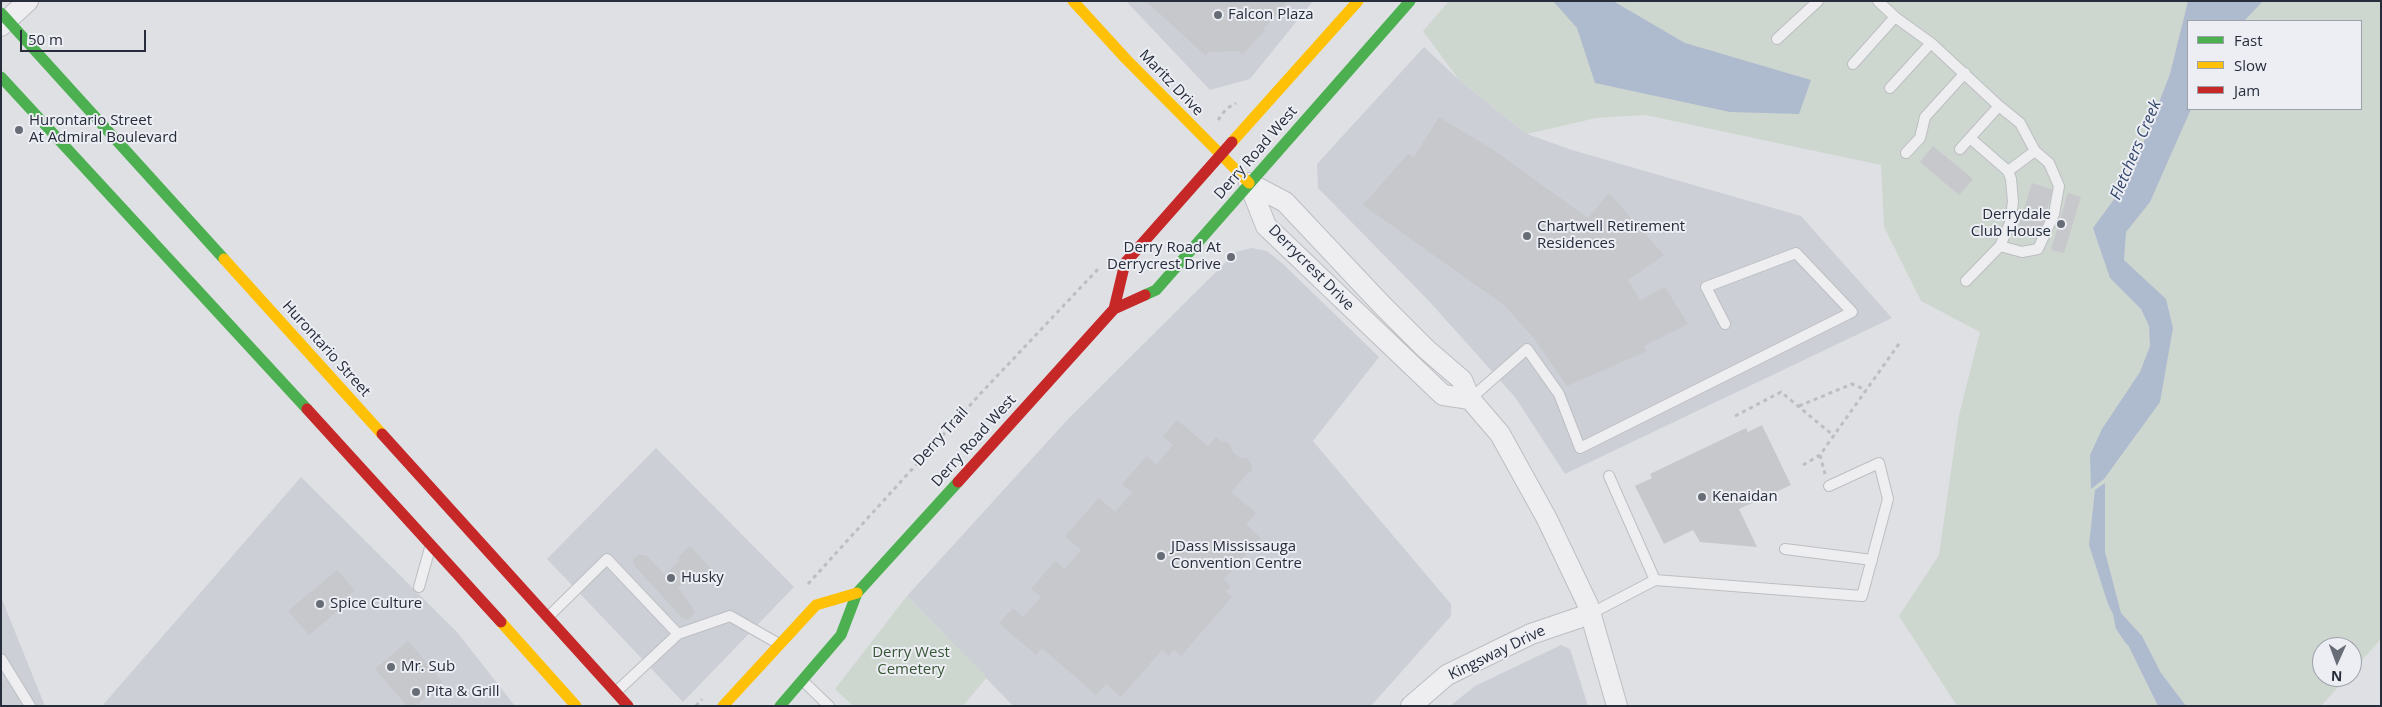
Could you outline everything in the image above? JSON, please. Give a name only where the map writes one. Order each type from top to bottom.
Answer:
[{"type":"main road","name":"Maritz Drive","points":[[1073,1],[1249,183]]},
{"type":"main road","name":"Derry Road West","points":[[1114,309],[1125,262],[1358,1]]},
{"type":"main road","name":"Derry Road West","points":[[780,706],[841,635],[857,593],[1114,309],[1156,290],[1410,1]]},
{"type":"main road","name":"Hurontario Street","points":[[3,20],[628,706]]},
{"type":"main road","points":[[1,77],[431,545],[576,706]]},
{"type":"main road","points":[[723,706],[816,605],[857,593]]},
{"type":"street","points":[[3,20],[28,1]]},
{"type":"street","name":"Derrycrest Drive","points":[[1249,183],[1266,226],[1443,395],[1470,399]]},
{"type":"street","name":"Derrycrest Drive","points":[[1249,183],[1285,202],[1394,317],[1462,380],[1470,399],[1500,434],[1547,519],[1590,614],[1616,706]]},
{"type":"street","name":"Kingsway Drive","points":[[1411,706],[1447,675],[1531,634],[1590,614]]},
{"type":"lane","points":[[1778,39],[1818,1]]},
{"type":"lane","points":[[1878,1],[1894,17],[1931,43],[2020,123],[2035,151],[2050,163],[2059,186],[2054,214],[2038,249],[2022,252],[2000,246]]},
{"type":"lane","points":[[1853,64],[1894,17]]},
{"type":"lane","points":[[1890,88],[1931,43]]},
{"type":"lane","points":[[1906,153],[1920,138],[1925,118],[1965,73]]},
{"type":"lane","points":[[1960,149],[1999,106]]},
{"type":"lane","points":[[1966,281],[2000,246],[2010,223],[2013,202],[2008,170],[1970,138]]},
{"type":"lane","points":[[2008,170],[2035,151]]},
{"type":"lane","points":[[1470,399],[1527,349],[1559,394],[1580,448],[1852,312],[1796,253],[1706,287],[1725,324]]},
{"type":"lane","points":[[1590,614],[1655,580],[1862,596],[1888,499],[1879,463],[1829,486]]},
{"type":"lane","points":[[1609,476],[1655,580]]},
{"type":"lane","points":[[419,587],[431,545]]},
{"type":"lane","points":[[1785,550],[1872,560]]},
{"type":"lane","points":[[548,616],[607,559],[678,634]]},
{"type":"lane","points":[[616,692],[678,634],[730,616],[779,644]]},
{"type":"lane","points":[[1,659],[30,706]]},
{"type":"lane","points":[[802,680],[828,706]]},
{"type":"path","name":"Derry Trail","points":[[802,590],[982,392],[1104,263]]},
{"type":"path","points":[[1803,465],[1820,455],[1901,341]]},
{"type":"path","points":[[1799,406],[1852,384],[1866,390]]},
{"type":"path","points":[[1736,416],[1781,392],[1834,436]]},
{"type":"path","points":[[1820,455],[1829,486]]},
{"type":"path","points":[[696,706],[702,699]]},
{"type":"shaded area","points":[[1126,1],[1313,1],[1250,79],[1210,90]]},
{"type":"shaded area","points":[[1424,47],[1459,80],[1527,134],[1572,150],[1801,216],[1892,318],[1565,474],[1515,397],[1428,300],[1318,188],[1317,164]]},
{"type":"shaded area","points":[[1251,248],[1267,251],[1283,264],[1379,357],[1313,441],[1451,604],[1451,616],[1371,706],[1013,706],[907,596],[1069,418],[1236,252]]},
{"type":"shaded area","points":[[656,448],[794,587],[683,702],[547,559]]},
{"type":"shaded area","points":[[301,477],[457,632],[515,706],[102,706]]},
{"type":"shaded area","points":[[1,597],[45,706],[1,706]]},
{"type":"shaded area","points":[[1561,645],[1570,649],[1588,706],[1450,706],[1475,686]]},
{"type":"green space","points":[[1449,1],[2381,1],[2381,639],[2362,660],[2362,637],[2312,637],[2312,687],[2338,687],[2321,706],[1957,706],[1899,616],[1939,555],[1959,415],[1980,332],[1921,301],[1884,227],[1881,165],[1645,115],[1596,118],[1527,134],[1459,80],[1423,31]]},
{"type":"green space","name":"Derry West Cemetery","points":[[907,596],[987,677],[963,706],[853,706],[835,689]]},
{"type":"water","points":[[1553,1],[1613,1],[1685,43],[1811,80],[1799,114],[1730,112],[1595,83],[1577,28]]},
{"type":"water","points":[[2188,1],[2263,1],[2245,20],[2187,20],[2187,110],[2191,110],[2150,202],[2126,232],[2124,260],[2166,299],[2173,328],[2160,402],[2104,479],[2091,489],[2090,455],[2102,429],[2140,372],[2150,346],[2149,326],[2141,309],[2110,278],[2093,228],[2115,198],[2141,149],[2170,74]]},
{"type":"water","points":[[2105,483],[2105,552],[2121,613],[2142,636],[2161,673],[2186,706],[2158,706],[2108,604],[2089,545],[2095,490]]},
{"type":"building","name":"Falcon Plaza","points":[[1146,1],[1288,1],[1242,55],[1238,51],[1208,52],[1206,56]]},
{"type":"building","name":"Chartwell Retirement Residences","points":[[1439,117],[1492,149],[1588,218],[1609,193],[1664,255],[1628,280],[1640,300],[1665,287],[1688,324],[1644,346],[1647,351],[1567,386],[1533,337],[1504,305],[1363,205],[1408,154],[1414,157]]},
{"type":"building","points":[[1933,146],[1973,179],[1959,195],[1920,162]]},
{"type":"building","points":[[2032,183],[2053,190],[2038,240],[2016,234]]},
{"type":"building","points":[[2068,193],[2081,197],[2064,253],[2051,250]]},
{"type":"building","name":"JDass Mississauga Convention Centre","points":[[1177,420],[1208,446],[1216,437],[1221,441],[1229,443],[1233,452],[1240,458],[1246,458],[1251,463],[1252,469],[1231,492],[1256,513],[1246,525],[1261,538],[1224,579],[1231,586],[1226,592],[1232,597],[1181,656],[1174,650],[1169,656],[1162,650],[1121,697],[1106,684],[1096,695],[1042,648],[1036,655],[999,623],[1013,608],[1023,617],[1041,597],[1031,589],[1055,561],[1065,569],[1081,550],[1065,536],[1099,498],[1115,512],[1132,493],[1122,484],[1147,456],[1156,465],[1173,445],[1163,436]]},
{"type":"building","name":"Kenaidan","points":[[1762,425],[1791,485],[1739,509],[1757,547],[1700,542],[1693,530],[1664,544],[1635,486],[1652,478],[1650,474],[1746,428],[1748,432]]},
{"type":"building","points":[[690,546],[715,573],[702,584],[693,574],[678,588],[695,613],[688,620],[682,618],[634,565],[633,561],[639,555],[646,555],[665,575],[680,560],[678,557]]},
{"type":"building","name":"Spice Culture","points":[[337,570],[355,590],[341,602],[344,606],[309,635],[288,611]]},
{"type":"building","points":[[408,641],[443,682],[416,706],[407,706],[375,669]]},
{"type":"waterway","name":"Fletchers Creek","points":[[2116,616],[2118,627],[2128,642]]},
{"type":"traffic: fast","points":[[1145,295],[1156,290],[1410,1]]},
{"type":"traffic: fast","points":[[1,13],[224,259]]},
{"type":"traffic: fast","points":[[1,77],[307,409]]},
{"type":"traffic: fast","points":[[780,706],[841,635],[857,593],[958,482]]},
{"type":"traffic: slow","points":[[1073,1],[1126,59],[1249,183]]},
{"type":"traffic: slow","points":[[1232,142],[1358,1]]},
{"type":"traffic: slow","points":[[224,259],[382,434]]},
{"type":"traffic: slow","points":[[723,706],[816,605],[857,593]]},
{"type":"traffic: slow","points":[[501,622],[576,706]]},
{"type":"traffic: jam","points":[[1114,309],[1125,263],[1232,142]]},
{"type":"traffic: jam","points":[[958,482],[1114,309],[1145,295]]},
{"type":"traffic: jam","points":[[307,409],[501,622]]},
{"type":"traffic: jam","points":[[382,434],[628,706]]},
{"type":"place","name":"Falcon Plaza","points":[[1218,15]]},
{"type":"place","name":"Hurontario Street At Admiral Boulevard","points":[[19,130]]},
{"type":"place","name":"Derrydale Club House","points":[[2061,224]]},
{"type":"place","name":"Chartwell Retirement Residences","points":[[1527,236]]},
{"type":"place","name":"Derry Road At Derrycrest Drive","points":[[1231,257]]},
{"type":"place","name":"Kenaidan","points":[[1702,497]]},
{"type":"place","name":"JDass Mississauga Convention Centre","points":[[1161,556]]},
{"type":"place","name":"Husky","points":[[671,578]]},
{"type":"place","name":"Spice Culture","points":[[320,604]]},
{"type":"place","name":"Mr. Sub","points":[[391,667]]},
{"type":"place","name":"Pita & Grill","points":[[416,692]]}]
